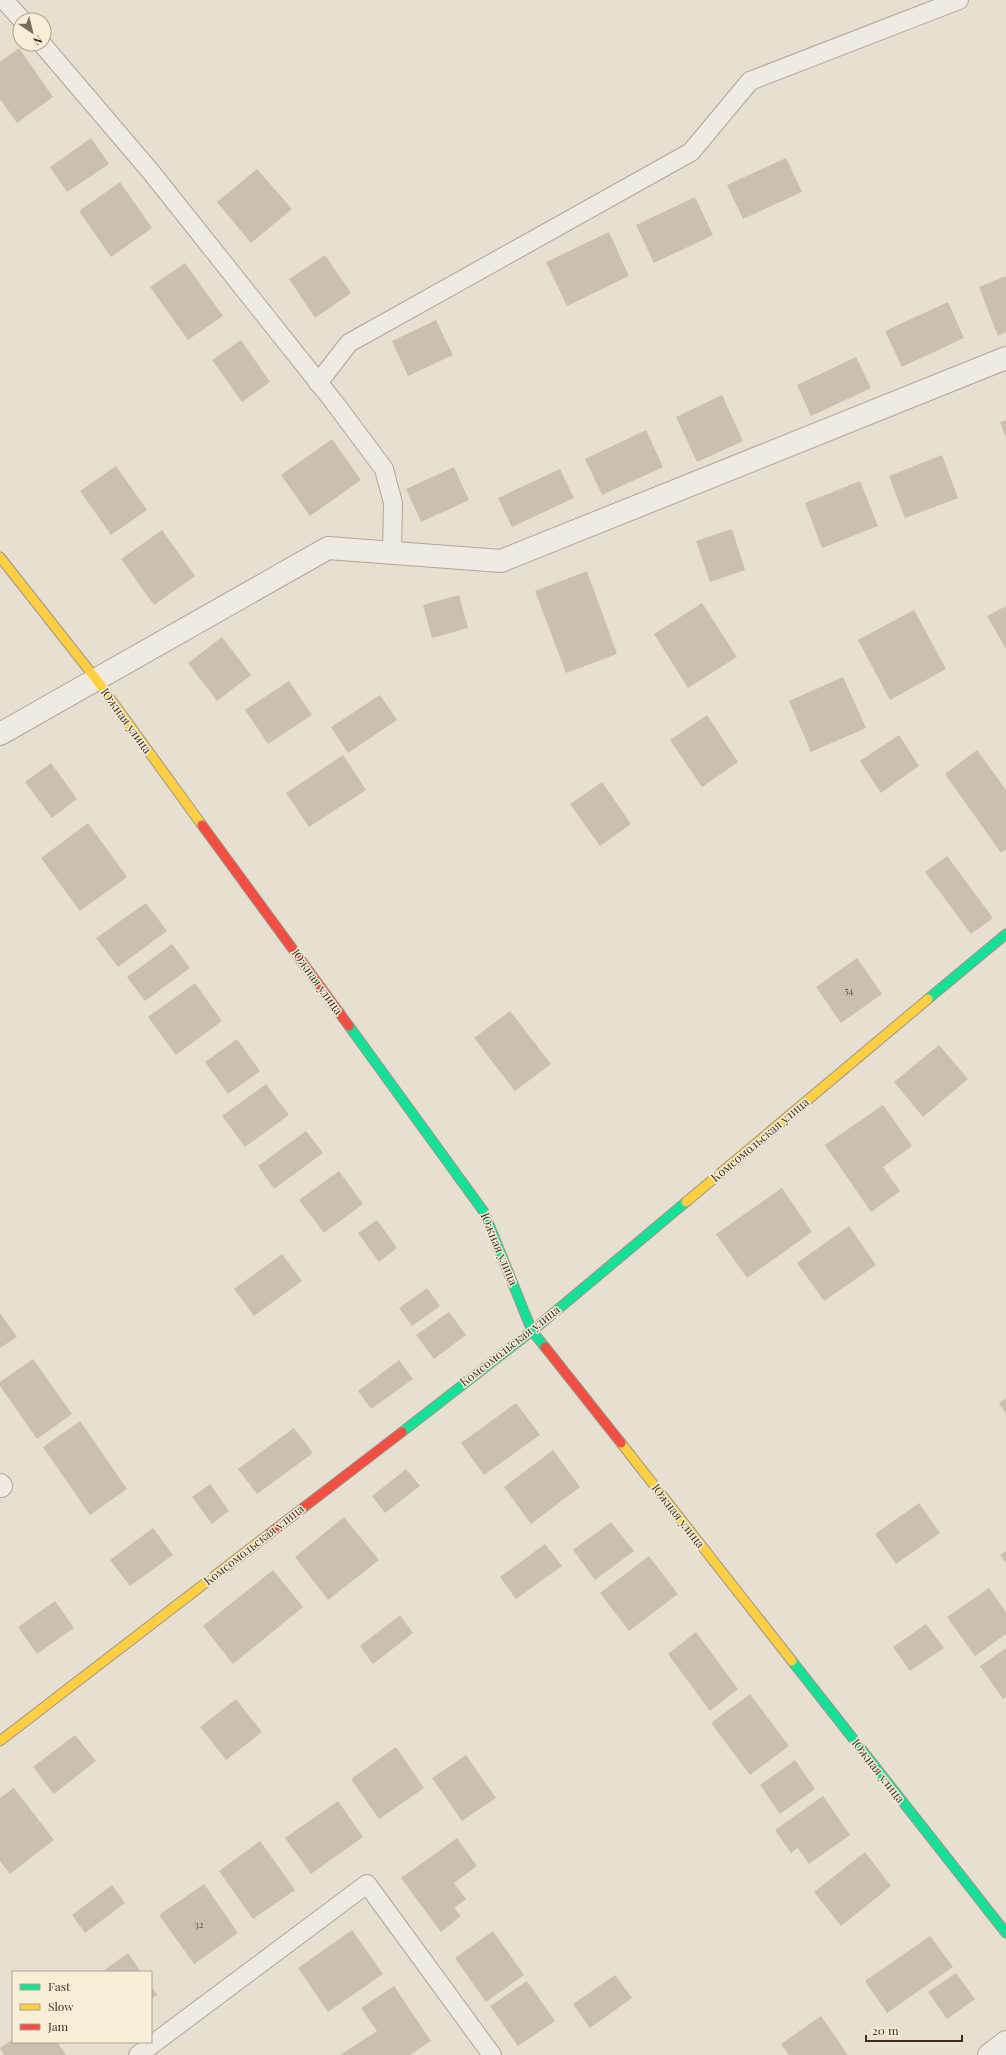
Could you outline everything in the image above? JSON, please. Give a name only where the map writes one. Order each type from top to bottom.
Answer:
[{"type":"street","points":[[0,734],[328,548],[501,561],[1006,358]]},
{"type":"street","name":"Южная улица","points":[[0,557],[96,680],[484,1212],[532,1331],[1006,1933]]},
{"type":"street","name":"Комсомольская улица","points":[[0,1741],[532,1331],[1006,934]]},
{"type":"street","points":[[989,2055],[1006,2042]]},
{"type":"lane","points":[[4,0],[15,12]]},
{"type":"lane","points":[[318,383],[349,343],[691,152],[750,81],[959,0]]},
{"type":"lane","points":[[49,52],[151,172],[384,469],[393,503],[392,552]]},
{"type":"lane","points":[[138,2055],[367,1884],[492,2055]]},
{"type":"building","points":[[14,52],[22,52],[53,97],[17,123],[0,99],[0,62]]},
{"type":"building","points":[[91,138],[109,164],[67,192],[50,167]]},
{"type":"building","points":[[786,158],[802,192],[743,219],[727,185]]},
{"type":"building","points":[[257,169],[292,209],[251,243],[217,202]]},
{"type":"building","points":[[120,182],[152,228],[111,257],[79,211]]},
{"type":"building","points":[[695,197],[713,235],[654,263],[636,225]]},
{"type":"building","points":[[609,232],[629,276],[567,306],[546,262]]},
{"type":"building","points":[[325,255],[351,293],[315,318],[289,279]]},
{"type":"building","points":[[185,263],[223,316],[188,340],[150,287]]},
{"type":"building","points":[[1006,276],[1006,332],[998,336],[979,287]]},
{"type":"building","points":[[948,302],[964,338],[902,367],[885,331]]},
{"type":"building","points":[[436,320],[453,355],[408,376],[392,341]]},
{"type":"building","points":[[241,340],[270,382],[242,402],[212,360]]},
{"type":"building","points":[[856,357],[871,388],[811,416],[797,385]]},
{"type":"building","points":[[722,395],[743,441],[697,462],[676,417]]},
{"type":"building","points":[[1006,420],[1006,438],[1000,422]]},
{"type":"building","points":[[646,430],[663,467],[602,495],[585,459]]},
{"type":"building","points":[[332,439],[361,480],[310,516],[281,475]]},
{"type":"building","points":[[942,455],[958,498],[905,518],[889,476]]},
{"type":"building","points":[[116,466],[147,510],[111,535],[80,491]]},
{"type":"building","points":[[454,467],[469,500],[421,522],[406,489]]},
{"type":"building","points":[[560,469],[574,498],[512,527],[498,498]]},
{"type":"building","points":[[860,481],[878,526],[822,548],[805,503]]},
{"type":"building","points":[[732,529],[745,570],[710,582],[696,541]]},
{"type":"building","points":[[162,530],[195,576],[154,605],[121,559]]},
{"type":"building","points":[[587,571],[617,654],[566,673],[535,591]]},
{"type":"building","points":[[459,595],[468,628],[432,638],[423,605]]},
{"type":"building","points":[[702,603],[737,657],[688,688],[654,634]]},
{"type":"building","points":[[1006,606],[1006,649],[987,616]]},
{"type":"building","points":[[914,610],[946,669],[890,700],[858,640]]},
{"type":"building","points":[[222,637],[251,675],[217,701],[188,663]]},
{"type":"building","points":[[843,677],[866,728],[811,752],[789,701]]},
{"type":"building","points":[[289,681],[312,715],[268,744],[245,710]]},
{"type":"building","points":[[380,695],[397,720],[348,753],[331,727]]},
{"type":"building","points":[[707,715],[738,762],[702,787],[670,740]]},
{"type":"building","points":[[899,735],[919,766],[881,793],[860,761]]},
{"type":"building","points":[[977,750],[1006,790],[1006,849],[1001,853],[945,774]]},
{"type":"building","points":[[343,755],[366,790],[309,827],[286,793]]},
{"type":"building","points":[[51,763],[77,799],[52,818],[25,782]]},
{"type":"building","points":[[602,782],[631,824],[600,846],[570,804]]},
{"type":"building","points":[[88,823],[127,877],[80,911],[41,858]]},
{"type":"building","points":[[947,856],[993,918],[971,934],[925,872]]},
{"type":"building","points":[[146,903],[167,931],[118,967],[96,938]]},
{"type":"building","points":[[172,944],[190,968],[145,1001],[127,977]]},
{"type":"building","points":[[857,958],[882,994],[841,1023],[816,987]]},
{"type":"building","points":[[195,983],[222,1021],[176,1055],[148,1017]]},
{"type":"building","points":[[510,1011],[551,1064],[515,1091],[474,1038]]},
{"type":"building","points":[[237,1039],[260,1071],[228,1094],[205,1062]]},
{"type":"building","points":[[939,1045],[968,1079],[923,1117],[894,1082]]},
{"type":"building","points":[[266,1084],[289,1115],[245,1147],[222,1116]]},
{"type":"building","points":[[883,1105],[912,1146],[883,1167],[900,1191],[871,1212],[825,1145]]},
{"type":"building","points":[[306,1131],[323,1153],[274,1189],[258,1166]]},
{"type":"building","points":[[339,1171],[363,1204],[324,1233],[299,1200]]},
{"type":"building","points":[[782,1188],[812,1232],[747,1278],[716,1234]]},
{"type":"building","points":[[377,1220],[397,1248],[379,1262],[358,1233]]},
{"type":"building","points":[[849,1226],[876,1265],[824,1301],[797,1263]]},
{"type":"building","points":[[282,1254],[302,1281],[254,1316],[234,1289]]},
{"type":"building","points":[[427,1288],[440,1306],[412,1326],[399,1308]]},
{"type":"building","points":[[449,1312],[466,1335],[434,1359],[416,1335]]},
{"type":"building","points":[[0,1313],[17,1337],[0,1348]]},
{"type":"building","points":[[33,1359],[72,1414],[37,1439],[0,1386],[0,1382]]},
{"type":"building","points":[[399,1360],[413,1379],[371,1409],[358,1391]]},
{"type":"building","points":[[1006,1398],[1006,1414],[999,1403]]},
{"type":"building","points":[[516,1403],[540,1435],[484,1475],[461,1443]]},
{"type":"building","points":[[80,1421],[127,1489],[90,1515],[43,1447]]},
{"type":"building","points":[[294,1428],[313,1453],[257,1494],[238,1469]]},
{"type":"building","points":[[553,1450],[580,1487],[531,1524],[504,1487]]},
{"type":"building","points":[[406,1469],[420,1486],[385,1513],[372,1496]]},
{"type":"building","points":[[210,1484],[229,1511],[212,1524],[192,1497]]},
{"type":"building","points":[[919,1503],[940,1533],[896,1564],[875,1534]]},
{"type":"building","points":[[344,1517],[379,1560],[328,1600],[295,1557]]},
{"type":"building","points":[[611,1522],[634,1551],[595,1580],[573,1550]]},
{"type":"building","points":[[153,1528],[173,1555],[130,1586],[110,1560]]},
{"type":"building","points":[[545,1544],[562,1566],[516,1599],[500,1577]]},
{"type":"building","points":[[1006,1551],[1006,1563],[1000,1555]]},
{"type":"building","points":[[649,1556],[678,1594],[629,1631],[600,1593]]},
{"type":"building","points":[[273,1570],[303,1607],[233,1664],[203,1626]]},
{"type":"building","points":[[989,1588],[1006,1612],[1006,1634],[975,1656],[947,1617]]},
{"type":"building","points":[[55,1601],[74,1628],[37,1654],[18,1627]]},
{"type":"building","points":[[400,1615],[413,1633],[373,1664],[360,1646]]},
{"type":"building","points":[[926,1624],[944,1648],[910,1671],[893,1647]]},
{"type":"building","points":[[696,1632],[738,1689],[710,1711],[668,1654]]},
{"type":"building","points":[[1006,1648],[1006,1697],[1003,1699],[980,1666]]},
{"type":"building","points":[[750,1694],[789,1746],[750,1775],[711,1723]]},
{"type":"building","points":[[236,1699],[262,1732],[226,1760],[200,1727]]},
{"type":"building","points":[[75,1735],[96,1761],[54,1794],[33,1767]]},
{"type":"building","points":[[396,1747],[424,1788],[379,1819],[351,1779]]},
{"type":"building","points":[[466,1755],[496,1798],[462,1821],[432,1778]]},
{"type":"building","points":[[795,1760],[815,1789],[780,1814],[760,1785]]},
{"type":"building","points":[[14,1788],[54,1840],[10,1874],[0,1861],[0,1798]]},
{"type":"building","points":[[823,1796],[850,1835],[809,1864],[798,1848],[791,1853],[775,1830]]},
{"type":"building","points":[[338,1801],[363,1837],[311,1874],[285,1838]]},
{"type":"building","points":[[457,1838],[477,1866],[454,1883],[466,1899],[454,1908],[461,1916],[441,1932],[401,1878]]},
{"type":"building","points":[[260,1841],[295,1890],[253,1919],[219,1871]]},
{"type":"building","points":[[865,1852],[891,1886],[841,1926],[814,1892]]},
{"type":"building","points":[[204,1884],[238,1933],[194,1964],[159,1915]]},
{"type":"building","points":[[112,1885],[125,1903],[85,1933],[72,1915]]},
{"type":"building","points":[[352,1930],[383,1974],[328,2012],[298,1968]]},
{"type":"building","points":[[493,1931],[524,1975],[486,2002],[455,1958]]},
{"type":"building","points":[[930,1936],[953,1967],[887,2013],[865,1981]]},
{"type":"building","points":[[128,1953],[140,1971],[103,1971]]},
{"type":"building","points":[[956,1973],[975,1999],[947,2019],[928,1992]]},
{"type":"building","points":[[615,1975],[632,1998],[590,2028],[573,2004]]},
{"type":"building","points":[[527,1981],[555,2021],[518,2046],[490,2006]]},
{"type":"building","points":[[394,1986],[431,2041],[410,2055],[340,2055],[377,2031],[361,2008]]},
{"type":"building","points":[[152,1988],[157,1995],[152,1998]]},
{"type":"building","points":[[821,2016],[848,2055],[789,2055],[781,2044]]},
{"type":"building","points":[[12,2040],[12,2043],[58,2043],[66,2055],[4,2055],[0,2048]]},
{"type":"traffic: fast","points":[[928,999],[1006,934]]},
{"type":"traffic: fast","points":[[349,1026],[484,1212],[532,1331],[545,1347]]},
{"type":"traffic: fast","points":[[402,1432],[532,1331],[686,1202]]},
{"type":"traffic: fast","points":[[792,1661],[1006,1933]]},
{"type":"traffic: slow","points":[[0,557],[96,679],[202,825]]},
{"type":"traffic: slow","points":[[686,1202],[928,999]]},
{"type":"traffic: slow","points":[[621,1443],[792,1661]]},
{"type":"traffic: slow","points":[[0,1741],[269,1534]]},
{"type":"traffic: jam","points":[[202,825],[349,1026]]},
{"type":"traffic: jam","points":[[545,1347],[621,1443]]},
{"type":"traffic: jam","points":[[269,1534],[402,1432]]}]
